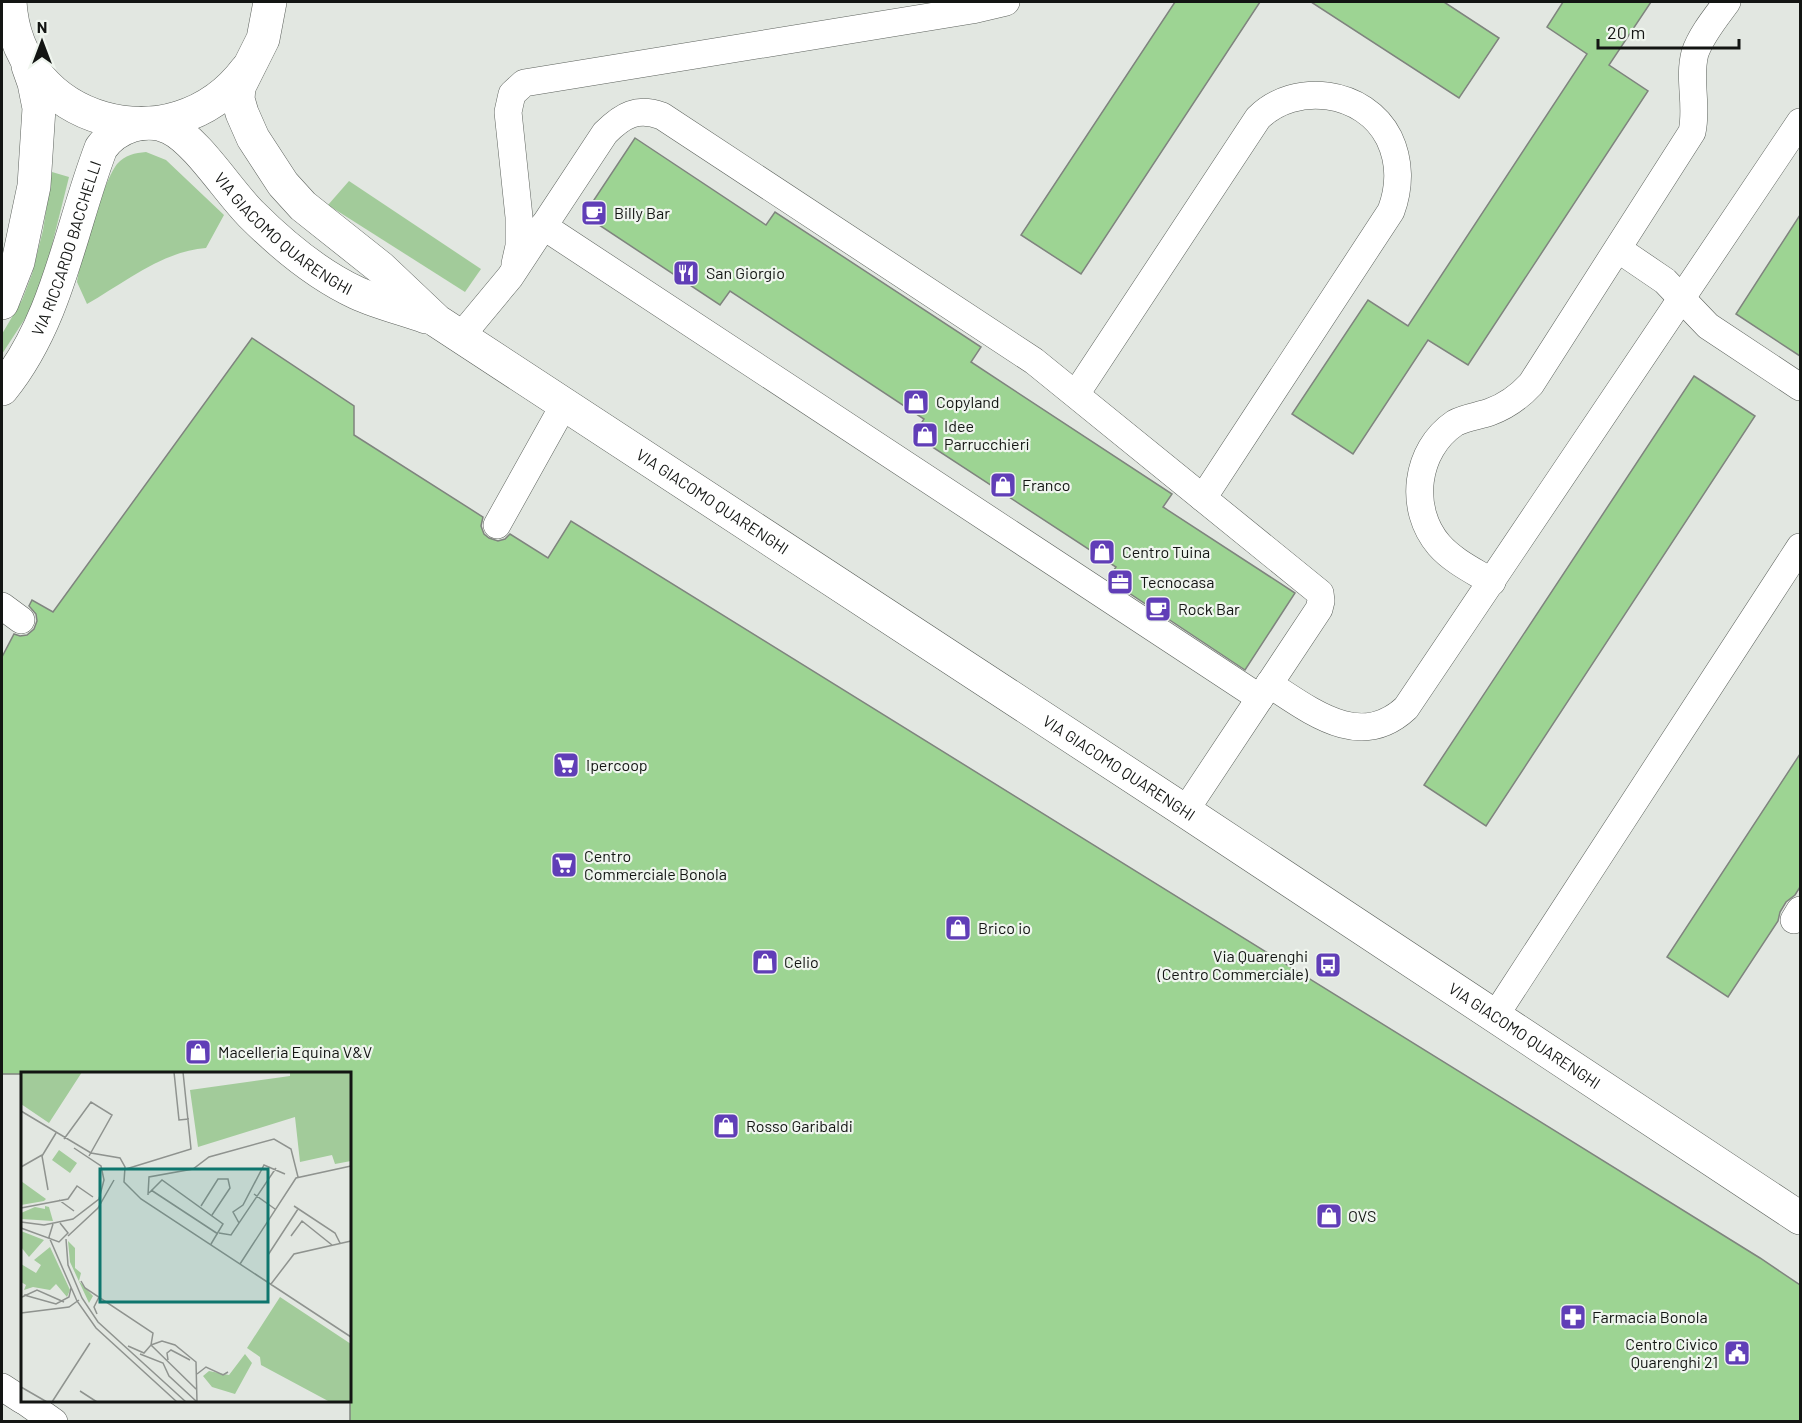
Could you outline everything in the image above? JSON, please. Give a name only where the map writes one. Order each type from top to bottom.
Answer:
[{"type":"street","name":"VIA GIACOMO QUARENGHI","points":[[9,2],[13,27],[21,47],[31,66],[47,86],[74,106],[106,120],[161,124],[180,134],[250,213],[282,242],[334,281],[358,293],[449,329]]},
{"type":"street","name":"VIA GIACOMO QUARENGHI","points":[[271,2],[262,39],[239,87],[238,99],[253,138],[283,184],[303,206],[381,268],[449,329],[565,403],[1800,1218]]},
{"type":"street","points":[[2,303],[13,278],[23,243],[34,186],[37,151],[39,123],[37,94],[21,47]]},
{"type":"street","name":"VIA GIACOMO QUARENGHI","points":[[144,123],[165,122],[198,111],[227,91],[250,64]]},
{"type":"street","name":"VIA RICCARDO BACCHELLI","points":[[2,389],[29,350],[45,318],[101,148],[117,131],[144,123]]},
{"type":"lane","points":[[510,277],[517,257],[519,233],[509,103],[517,88],[524,83],[972,10],[1006,2]]},
{"type":"lane","points":[[1492,582],[1449,555],[1431,534],[1423,519],[1418,490],[1426,460],[1443,432],[1457,422],[1504,406],[1531,384],[1692,132],[1695,110],[1693,69],[1695,54],[1727,2]]},
{"type":"lane","points":[[1076,394],[1258,118],[1268,109],[1300,95],[1316,94],[1345,100],[1368,114],[1384,131],[1394,151],[1397,185],[1391,211],[1203,498]]},
{"type":"lane","points":[[449,329],[510,277],[604,133],[623,117],[637,112],[649,112],[662,116],[1025,354],[1320,593],[1319,609],[1185,811]]},
{"type":"lane","points":[[543,226],[1265,691],[1322,718],[1338,724],[1357,727],[1394,719],[1406,708],[1800,122]]},
{"type":"lane","points":[[1618,249],[1657,274],[1708,326],[1800,387]]},
{"type":"lane","points":[[497,525],[565,403]]},
{"type":"lane","points":[[1495,1016],[1800,548]]},
{"type":"lane","points":[[2,1387],[21,1399]]},
{"type":"lane","points":[[26,1402],[54,1422]]},
{"type":"green space","points":[[146,152],[166,160],[224,215],[206,248],[190,250],[159,262],[87,304],[77,282],[87,239],[105,187],[111,173],[123,158]]},
{"type":"green space","points":[[52,172],[69,177],[43,281],[28,314],[2,354],[2,334],[22,300],[32,274],[43,230]]},
{"type":"green space","points":[[349,181],[481,269],[465,292],[328,205]]},
{"type":"building","points":[[1175,2],[1260,2],[1081,274],[1021,235]]},
{"type":"building","points":[[1311,2],[1444,2],[1499,38],[1459,98]]},
{"type":"building","points":[[1563,2],[1651,2],[1609,65],[1648,91],[1468,365],[1428,340],[1353,454],[1292,414],[1368,300],[1408,326],[1587,54],[1547,27]]},
{"type":"building","points":[[635,138],[766,225],[775,212],[981,347],[971,362],[1172,494],[1163,507],[1295,593],[1245,670],[1108,579],[1116,567],[914,435],[924,419],[730,291],[720,305],[584,215]]},
{"type":"building","points":[[1800,215],[1800,356],[1736,314]]},
{"type":"building","name":"Centro Commerciale Bonola","points":[[252,338],[354,406],[354,435],[483,517],[481,526],[484,534],[489,538],[498,541],[510,534],[548,558],[571,521],[1760,1258],[1800,1285],[1800,1422],[350,1422],[351,1072],[21,1072],[21,1074],[2,1074],[2,657],[14,634],[27,635],[34,629],[37,621],[36,614],[29,606],[32,600],[53,612]]},
{"type":"building","points":[[1694,376],[1755,416],[1486,826],[1424,785]]},
{"type":"building","points":[[1800,754],[1800,887],[1795,895],[1786,902],[1778,921],[1728,997],[1667,957]]},
{"type":"place","name":"Billy Bar","points":[[594,213]]},
{"type":"place","name":"San Giorgio","points":[[686,273]]},
{"type":"place","name":"Copyland","points":[[916,402]]},
{"type":"place","name":"Idee Parrucchieri","points":[[925,435]]},
{"type":"place","name":"Franco","points":[[1003,485]]},
{"type":"place","name":"Centro Tuina","points":[[1102,552]]},
{"type":"place","name":"Tecnocasa","points":[[1120,582]]},
{"type":"place","name":"Rock Bar","points":[[1158,609]]},
{"type":"place","name":"Ipercoop","points":[[566,765]]},
{"type":"place","name":"Centro Commerciale Bonola","points":[[564,865]]},
{"type":"place","name":"Brico io","points":[[958,928]]},
{"type":"place","name":"Celio","points":[[765,962]]},
{"type":"place","name":"Via Quarenghi (Centro Commerciale)","points":[[1328,965]]},
{"type":"place","name":"Macelleria Equina V&V","points":[[198,1052]]},
{"type":"place","name":"Rosso Garibaldi","points":[[726,1126]]},
{"type":"place","name":"OVS","points":[[1329,1216]]},
{"type":"place","name":"Farmacia Bonola","points":[[1573,1317]]},
{"type":"place","name":"Centro Civico Quarenghi 21","points":[[1737,1353]]}]
